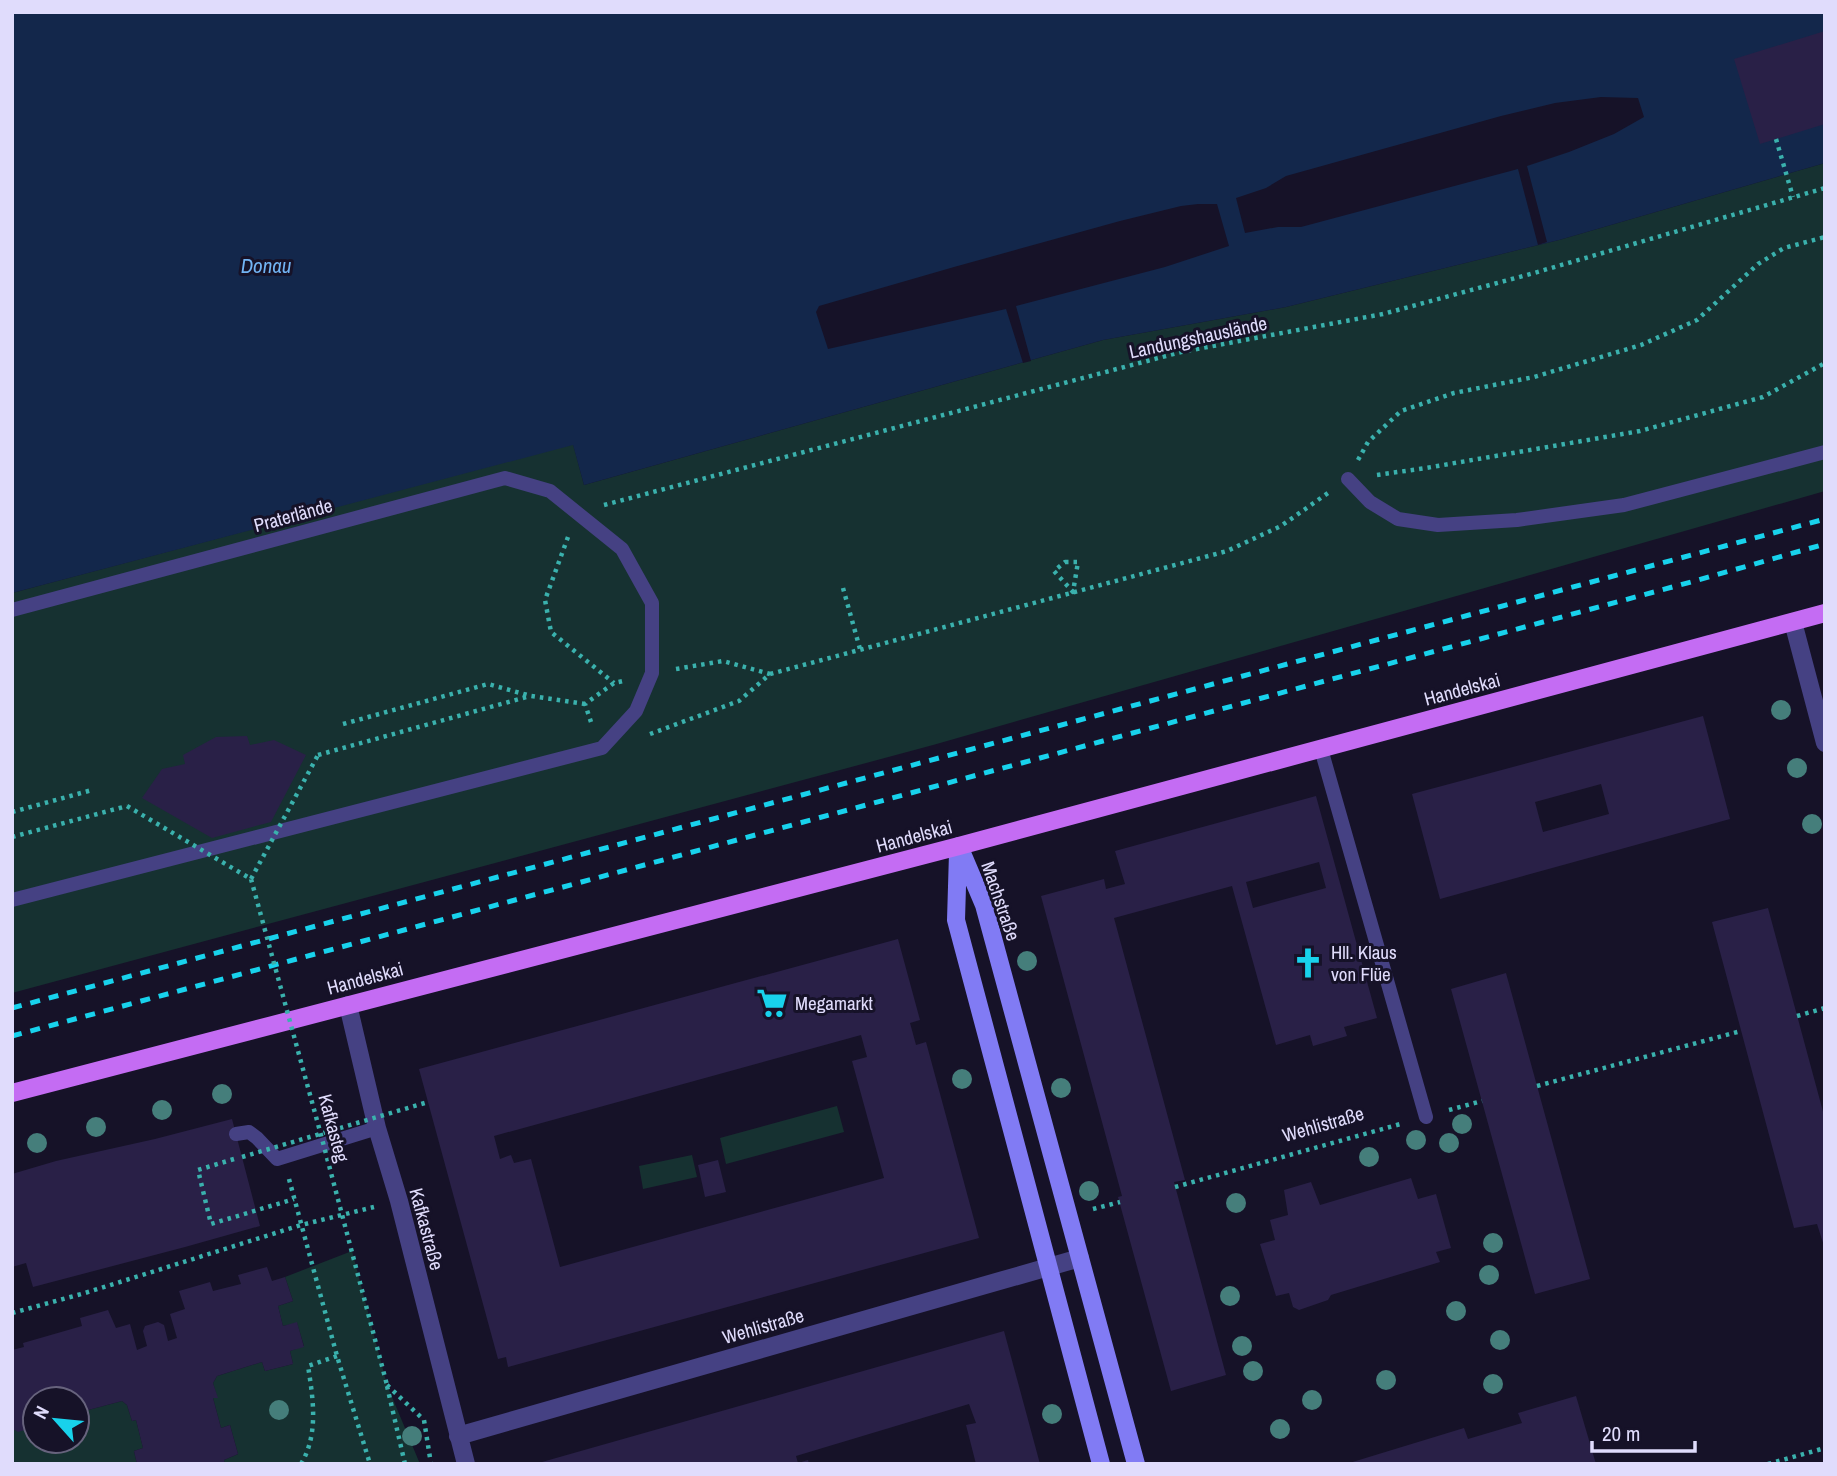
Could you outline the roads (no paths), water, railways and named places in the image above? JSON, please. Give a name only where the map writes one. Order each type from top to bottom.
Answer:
[{"type":"main road","name":"Handelskai","points":[[12,1093],[959,846],[1825,613]]},
{"type":"main road","name":"Machstraße","points":[[959,846],[984,905],[1136,1464]]},
{"type":"main road","name":"Machstraße","points":[[959,846],[956,920],[1101,1464]]},
{"type":"street","points":[[1793,622],[1825,743]]},
{"type":"street","name":"Kafkastraße","points":[[348,1004],[377,1128],[399,1201],[466,1464]]},
{"type":"street","name":"Wehlistraße","points":[[458,1436],[1080,1258]]},
{"type":"lane","points":[[1348,479],[1370,502],[1398,519],[1438,526],[1517,520],[1624,505],[1825,453]]},
{"type":"lane","name":"Praterlände","points":[[12,610],[505,478],[550,491],[622,549],[652,603],[652,673],[636,711],[601,748],[12,900]]},
{"type":"lane","points":[[1321,749],[1426,1117]]},
{"type":"lane","points":[[236,1134],[249,1132],[278,1160],[377,1128]]},
{"type":"water","name":"Donau","points":[[12,12],[1825,12],[1825,163],[1559,240],[1286,307],[1103,340],[584,485],[573,445],[12,593]]},
{"type":"railway","points":[[12,1008],[1825,519]]},
{"type":"railway","points":[[12,1036],[1825,544]]},
{"type":"place","name":"Hll. Klaus von Flüe","points":[[1308,963]]},
{"type":"place","name":"Megamarkt","points":[[772,1003]]}]
